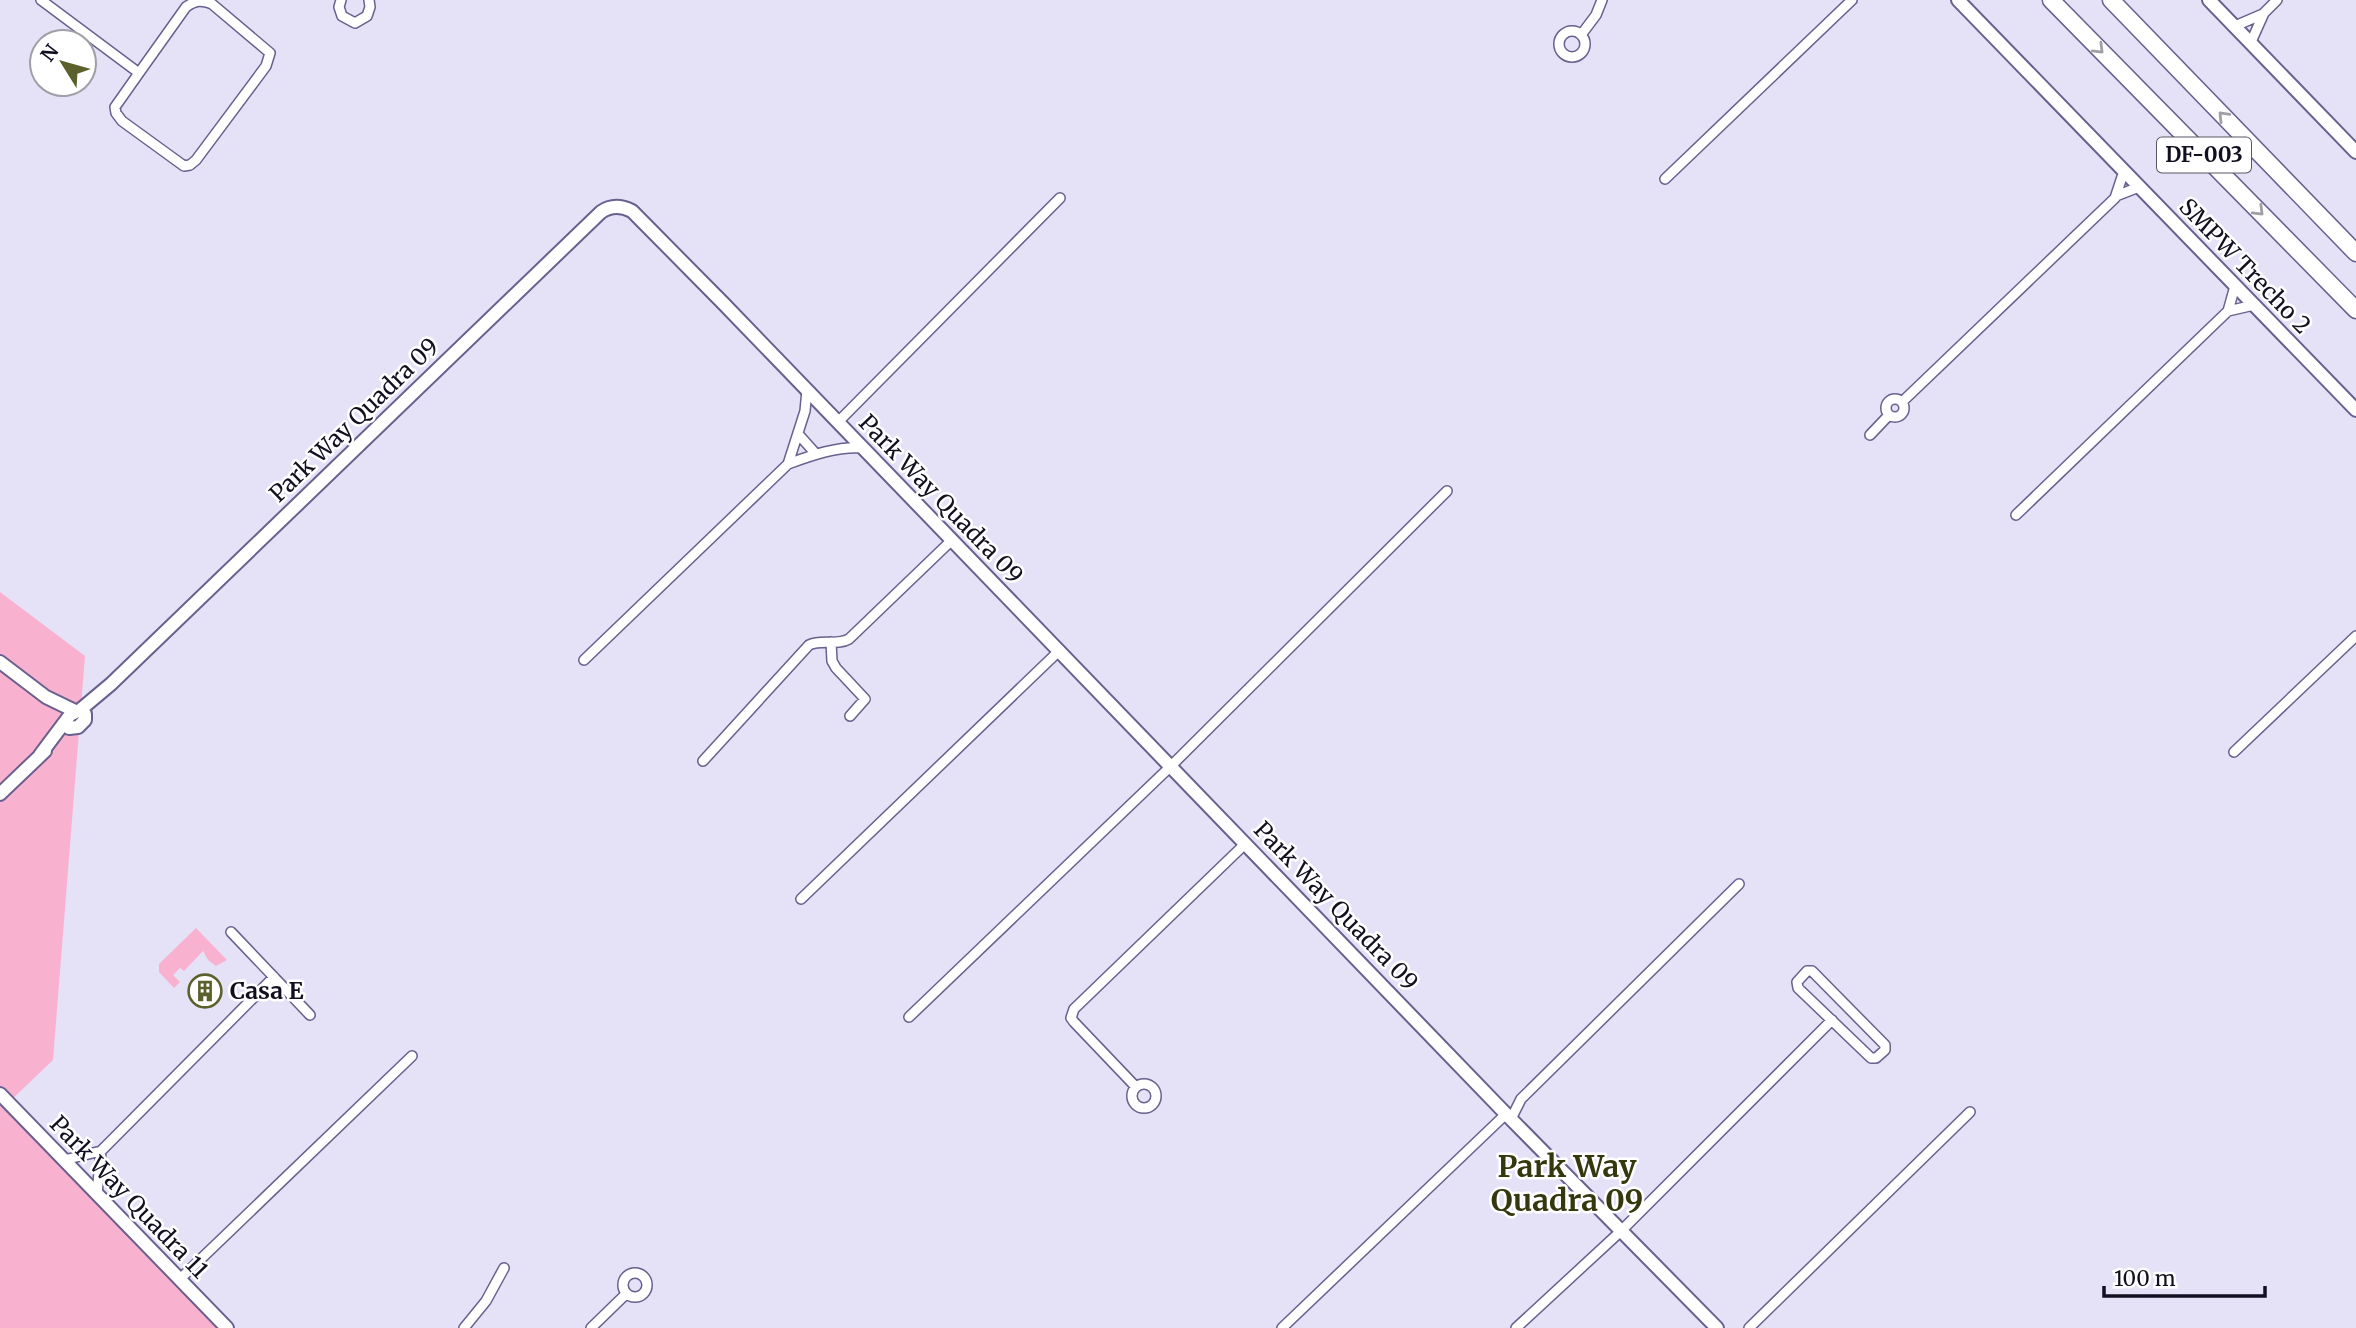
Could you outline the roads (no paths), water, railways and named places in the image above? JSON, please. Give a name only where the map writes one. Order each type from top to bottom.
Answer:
[{"type":"highway","name":"DF-003","points":[[2051,0],[2356,310]]},
{"type":"highway","name":"DF-003","points":[[2111,0],[2356,253]]},
{"type":"street","points":[[41,0],[139,73]]},
{"type":"street","points":[[202,0],[212,4],[270,52],[266,66],[190,165],[177,162],[122,121],[116,113],[115,107],[139,73],[186,7],[194,1],[202,0]]},
{"type":"street","points":[[341,0],[339,7],[342,16],[355,23],[367,16],[369,0]]},
{"type":"street","points":[[1581,35],[1596,15],[1602,0]]},
{"type":"street","points":[[1665,179],[1852,0]]},
{"type":"street","name":"SMPW Trecho 2","points":[[1958,0],[2356,410]]},
{"type":"street","points":[[2209,0],[2356,152]]},
{"type":"street","points":[[2251,42],[2264,13],[2277,0]]},
{"type":"street","points":[[2235,26],[2264,13]]},
{"type":"street","points":[[2116,196],[2124,171]]},
{"type":"street","points":[[1870,435],[1889,415],[1888,404],[1894,399],[1902,402],[2116,196],[2139,187]]},
{"type":"street","points":[[838,422],[1060,198]]},
{"type":"street","name":"Park Way Quadra 09","points":[[74,718],[605,209],[618,207],[632,211],[1717,1328]]},
{"type":"street","points":[[2228,311],[2235,286]]},
{"type":"street","points":[[2016,514],[2228,311],[2253,305]]},
{"type":"street","points":[[788,464],[799,435],[807,390]]},
{"type":"street","points":[[799,435],[816,454]]},
{"type":"street","points":[[584,660],[788,464],[816,454],[863,448]]},
{"type":"street","points":[[909,1017],[1171,765],[1447,491]]},
{"type":"street","points":[[703,761],[808,645],[843,642],[859,631],[952,540]]},
{"type":"street","points":[[2234,752],[2356,636]]},
{"type":"street","points":[[831,642],[832,661],[865,699],[850,716]]},
{"type":"street","points":[[802,899],[1060,650]]},
{"type":"street","points":[[0,662],[74,718],[0,794]]},
{"type":"street","points":[[1136,1087],[1074,1022],[1072,1013],[1246,843]]},
{"type":"street","points":[[1282,1328],[1521,1099],[1739,884]]},
{"type":"street","points":[[231,932],[310,1015]]},
{"type":"street","points":[[1807,971],[1812,971],[1884,1044],[1885,1050],[1872,1058],[1832,1020],[1797,985],[1798,979],[1807,971]]},
{"type":"street","points":[[64,1160],[100,1151],[274,977]]},
{"type":"street","points":[[1516,1328],[1621,1231],[1832,1020]]},
{"type":"street","points":[[180,1279],[412,1056]]},
{"type":"street","name":"Park Way Quadra 11","points":[[0,1094],[228,1328]]},
{"type":"street","points":[[1506,1113],[1521,1099]]},
{"type":"street","points":[[1749,1328],[1970,1112]]},
{"type":"street","points":[[97,1194],[100,1151]]},
{"type":"street","points":[[464,1328],[486,1301],[505,1268]]},
{"type":"street","points":[[591,1328],[626,1294]]},
{"type":"place","name":"Casa E","points":[[205,991]]},
{"type":"district","name":"Park Way Quadra 09","points":[[1567,1184]]}]
